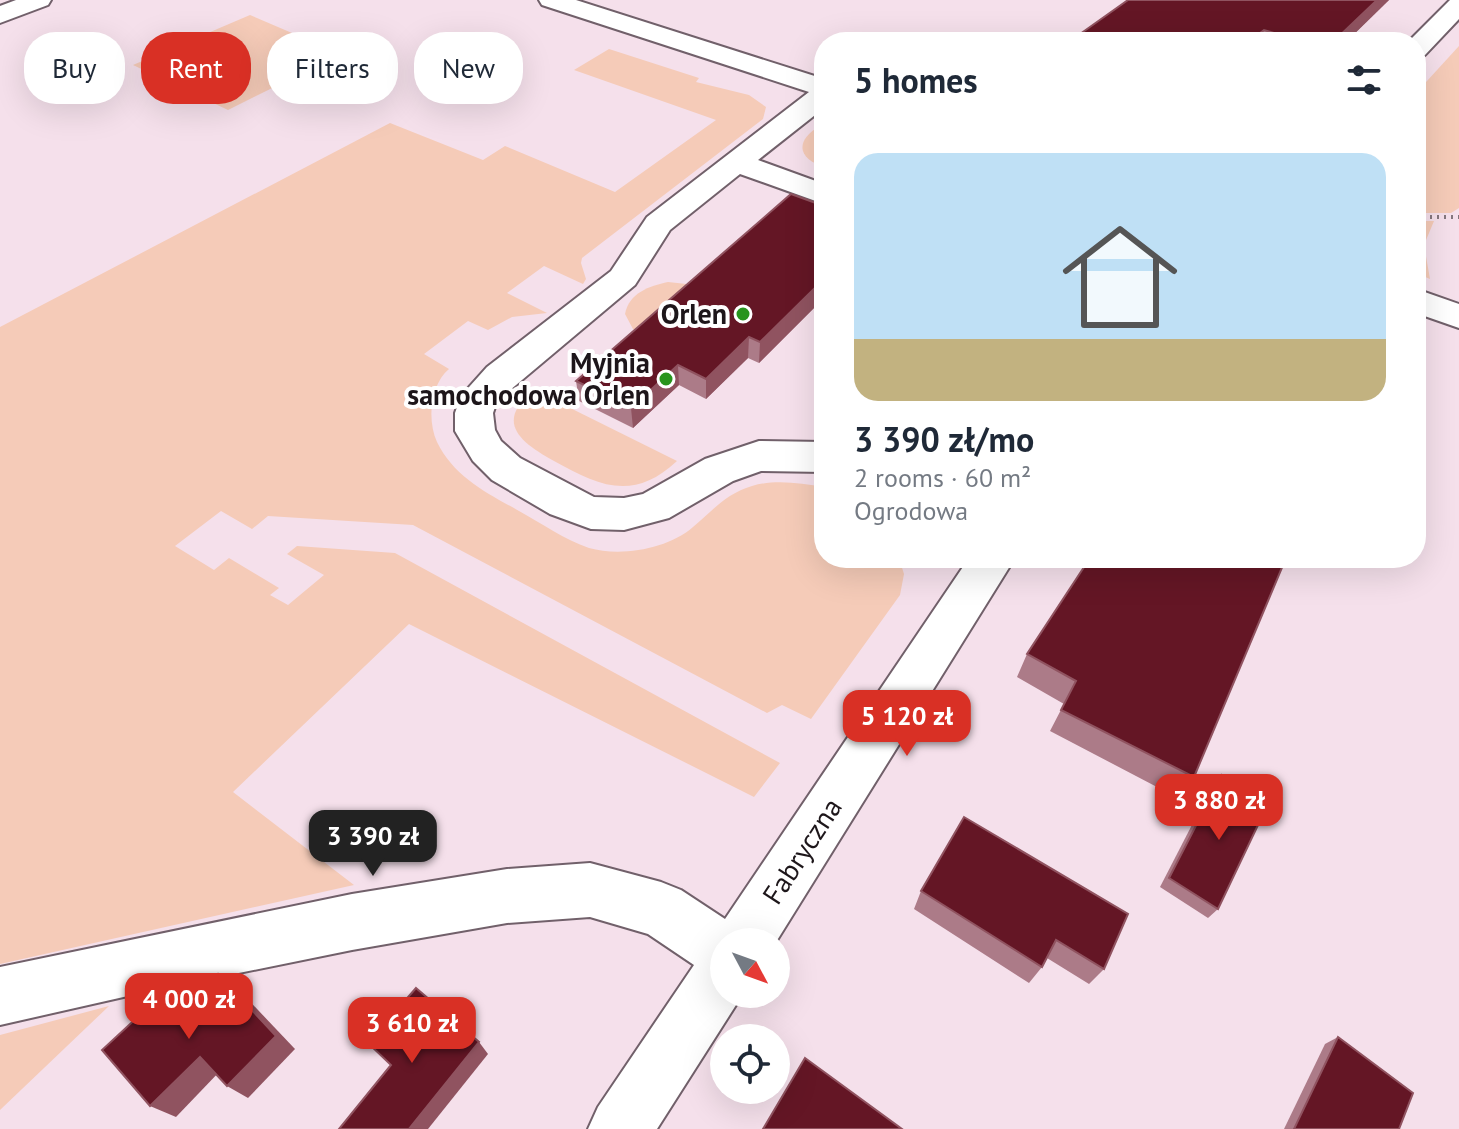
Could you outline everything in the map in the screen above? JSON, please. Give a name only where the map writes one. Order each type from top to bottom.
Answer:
[{"type":"street","points":[[0,15],[39,0]]},
{"type":"street","points":[[551,0],[814,88]]},
{"type":"street","points":[[1426,39],[1459,5]]},
{"type":"street","points":[[814,99],[658,224],[636,261],[610,290],[500,376],[480,396],[474,413],[475,431],[487,451],[506,469],[565,503],[591,513],[624,514],[654,507],[719,470],[759,456],[814,457]]},
{"type":"street","points":[[738,163],[814,191]]},
{"type":"street","points":[[1426,304],[1459,317]]},
{"type":"street","name":"Fabryczna","points":[[752,928],[986,568]]},
{"type":"street","points":[[0,996],[150,962],[352,922],[507,896],[590,890],[661,910],[710,942]]},
{"type":"street","points":[[620,1129],[710,992]]},
{"type":"path","points":[[1426,217],[1459,217]]},
{"type":"shaded area","points":[[250,15],[290,32],[267,32],[267,91],[251,99],[251,32],[210,32]]},
{"type":"shaded area","points":[[1459,46],[1459,208],[1451,213],[1426,213],[1426,82]]},
{"type":"shaded area","points":[[609,49],[699,78],[696,82],[749,95],[766,107],[763,119],[582,258],[586,279],[583,284],[544,266],[507,293],[547,313],[512,317],[488,330],[468,321],[424,354],[449,369],[434,393],[431,413],[434,433],[444,454],[452,465],[483,490],[571,541],[602,551],[644,549],[671,541],[683,535],[727,498],[752,486],[779,482],[814,486],[814,568],[902,568],[900,595],[811,719],[782,705],[767,713],[413,525],[268,516],[252,529],[221,511],[175,546],[214,570],[229,558],[279,588],[270,595],[288,605],[324,575],[287,554],[297,546],[395,553],[780,763],[754,797],[409,624],[233,792],[354,885],[0,964],[0,327],[390,123],[483,160],[505,146],[615,192],[716,120],[574,70]]},
{"type":"shaded area","points":[[215,104],[240,104],[228,110]]},
{"type":"shaded area","points":[[814,130],[814,162],[803,151],[809,134]]},
{"type":"shaded area","points":[[1426,221],[1434,221],[1426,240]]},
{"type":"shaded area","points":[[1426,256],[1430,279],[1426,277]]},
{"type":"shaded area","points":[[668,282],[696,285],[639,332],[633,329],[625,314],[631,301],[647,288]]},
{"type":"shaded area","points":[[534,390],[677,461],[661,474],[631,486],[601,483],[570,470],[531,446],[516,430],[515,412]]},
{"type":"shaded area","points":[[109,1006],[0,1110],[0,1035]]},
{"type":"building","points":[[1128,0],[1377,0],[1343,32],[1083,32]]},
{"type":"building","points":[[791,194],[814,202],[814,289],[760,342],[749,337],[706,379],[678,365],[631,408],[576,381]]},
{"type":"building","points":[[1083,568],[1282,568],[1194,777],[1061,710],[1076,681],[1027,654]]},
{"type":"building","points":[[1222,775],[1269,802],[1218,909],[1169,878]]},
{"type":"building","points":[[964,817],[1128,914],[1104,969],[1056,940],[1042,967],[921,891]]},
{"type":"building","points":[[218,974],[276,1036],[227,1086],[200,1057],[150,1106],[102,1050],[155,1001],[171,1019]]},
{"type":"building","points":[[416,988],[479,1042],[409,1129],[339,1129],[391,1065],[368,1043]]},
{"type":"building","points":[[1338,1037],[1413,1093],[1399,1129],[1294,1129]]},
{"type":"building","points":[[805,1058],[902,1129],[763,1129],[778,1104],[790,1104],[790,1083]]},
{"type":"place","name":"Orlen","points":[[743,314]]},
{"type":"place","name":"Myjnia samochodowa Orlen","points":[[666,379]]}]
